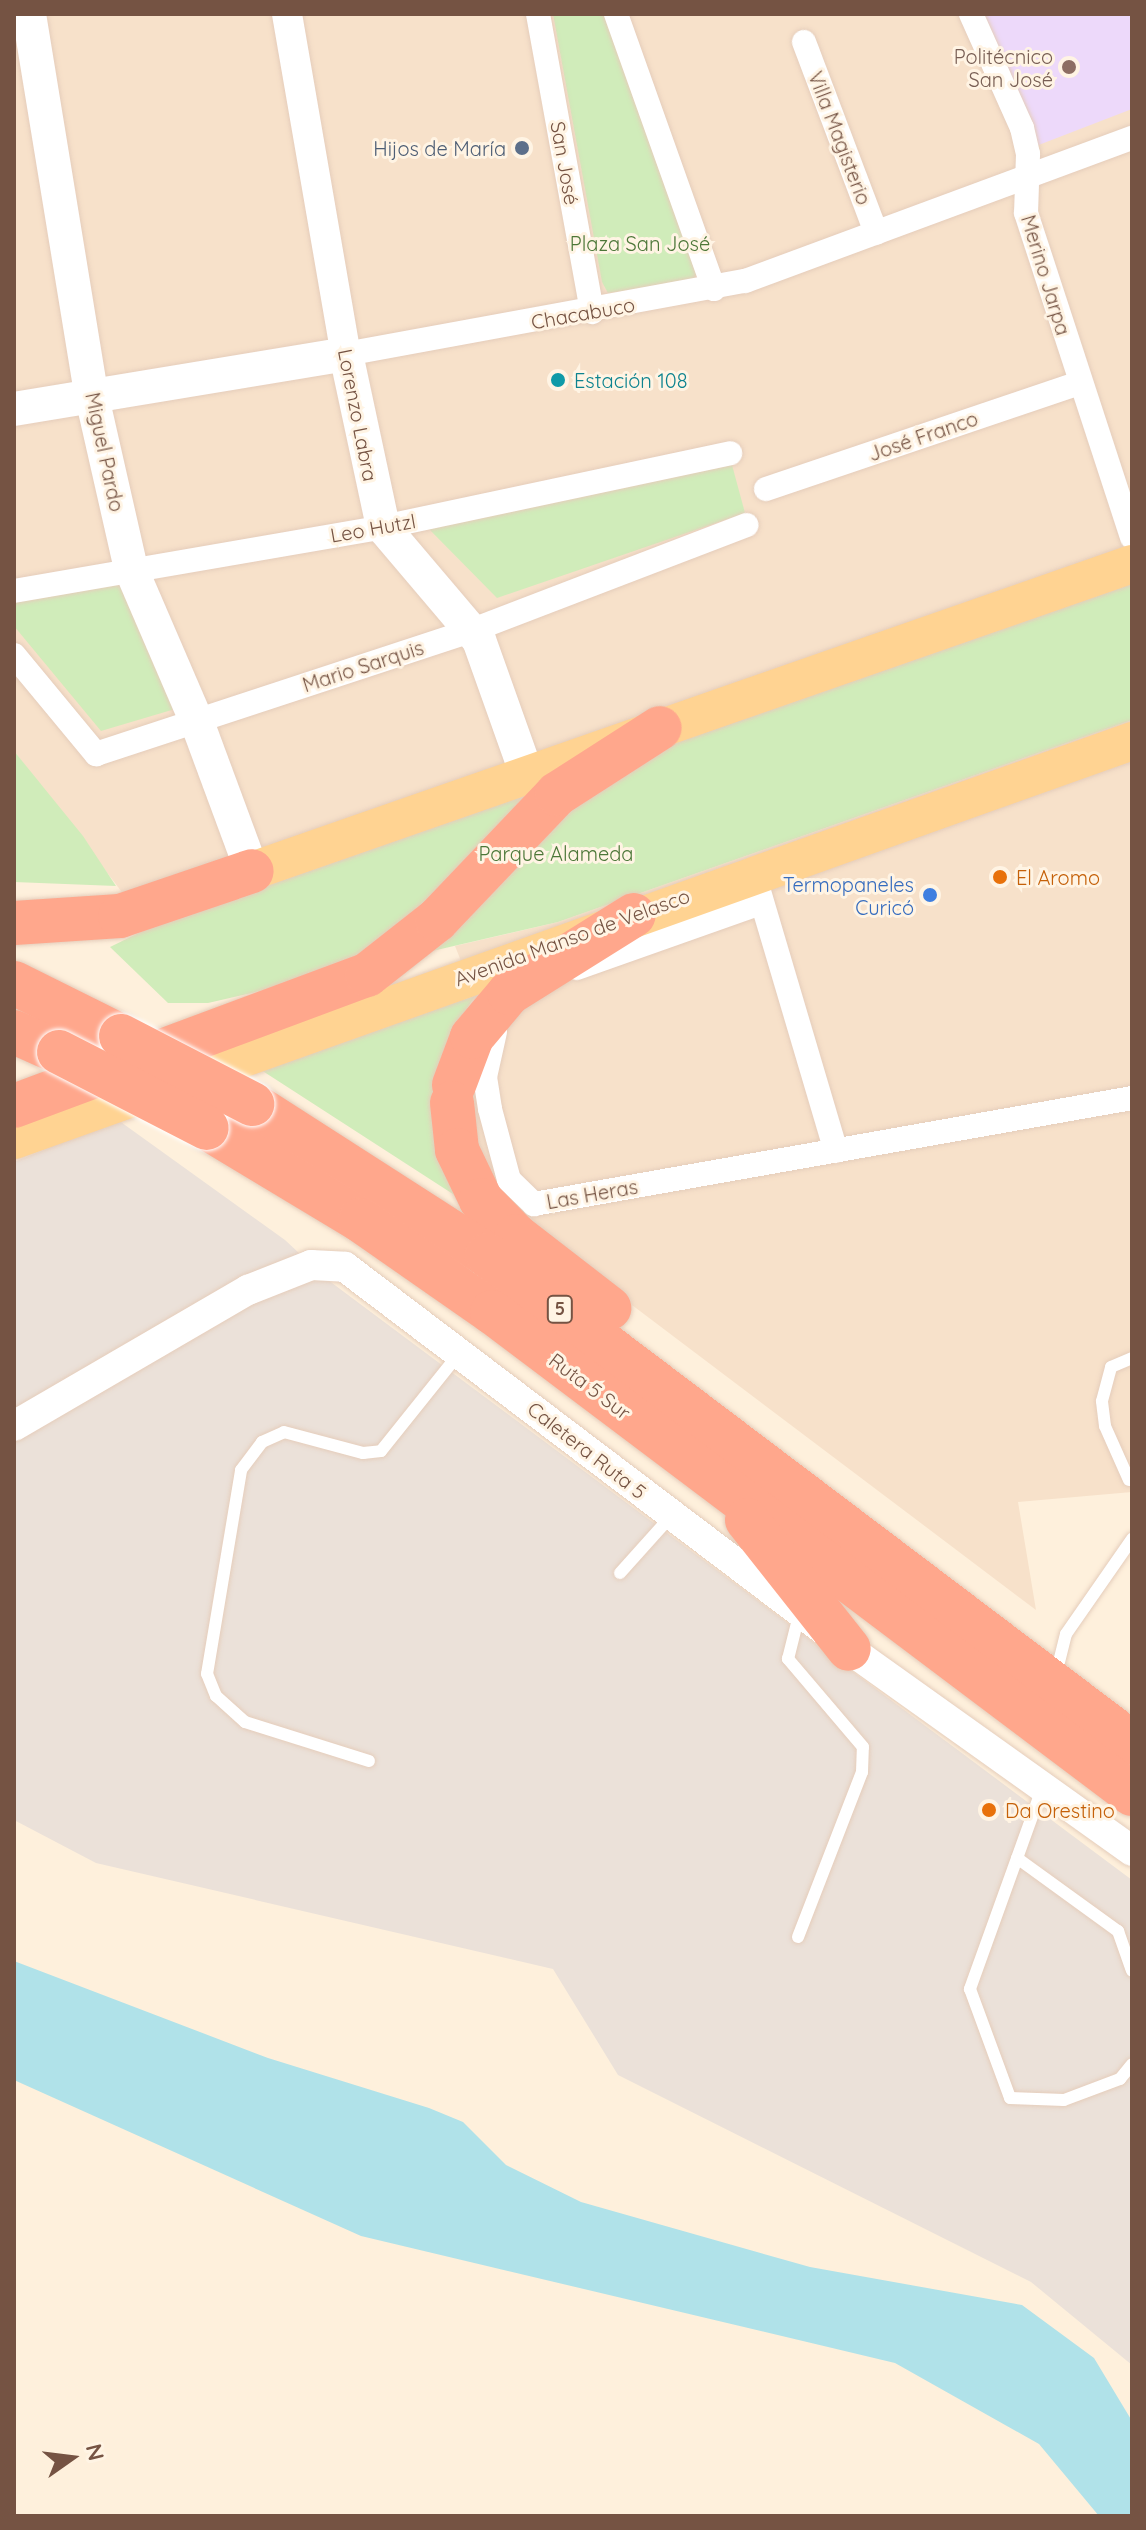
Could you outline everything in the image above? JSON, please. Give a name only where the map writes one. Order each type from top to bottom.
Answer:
[{"type":"highway","points":[[14,1106],[367,975],[437,920],[533,792],[582,774],[660,728]]},
{"type":"highway","points":[[14,923],[120,916],[252,871]]},
{"type":"highway","points":[[634,915],[509,993],[472,1037],[453,1094],[462,1164],[499,1221],[675,1360],[856,1533]]},
{"type":"highway","name":"5","points":[[14,983],[252,1104],[487,1255],[1132,1743]]},
{"type":"highway","name":"Ruta 5 Sur","points":[[14,1032],[207,1128],[417,1259],[1132,1794]]},
{"type":"highway","points":[[710,1476],[849,1649]]},
{"type":"main road","name":"Miguel Pardo","points":[[29,14],[92,397],[131,569],[197,722],[252,871]]},
{"type":"main road","name":"Chacabuco","points":[[14,409],[346,354]]},
{"type":"main road","name":"Lorenzo Labra","points":[[346,354],[383,527],[473,630],[533,792]]},
{"type":"main road","points":[[660,728],[1132,564]]},
{"type":"main road","name":"Avenida Manso de Velasco","points":[[14,1140],[634,915],[758,888],[1132,741]]},
{"type":"main road","points":[[252,871],[533,792]]},
{"type":"street","name":"Lorenzo Labra","points":[[287,14],[346,354]]},
{"type":"street","name":"San José","points":[[538,14],[592,312]]},
{"type":"street","points":[[616,14],[714,289]]},
{"type":"street","name":"Merino Jarpa","points":[[971,14],[1022,128],[1028,154],[1024,179],[1026,213],[1132,537]]},
{"type":"street","name":"Villa Magisterio","points":[[804,42],[876,233]]},
{"type":"street","name":"Chacabuco","points":[[346,354],[714,289],[1132,138]]},
{"type":"street","name":"José Franco","points":[[766,489],[1080,383]]},
{"type":"street","name":"Leo Hutzl","points":[[14,591],[383,527],[730,453]]},
{"type":"street","name":"Mario Sarquis","points":[[14,655],[96,754],[473,630],[747,525]]},
{"type":"street","points":[[758,888],[836,1151]]},
{"type":"street","name":"Las Heras","points":[[758,888],[545,980],[505,1014],[486,1060],[487,1093],[509,1180],[534,1204],[1132,1098]]},
{"type":"street","name":"Caletera Ruta 5","points":[[14,1426],[234,1297],[311,1265],[335,1265],[353,1272],[849,1649],[1043,1784],[1132,1851]]},
{"type":"lane","points":[[369,1761],[245,1722],[216,1696],[207,1674],[241,1470],[262,1442],[284,1432],[363,1453],[381,1451],[460,1353]]},
{"type":"lane","points":[[1129,1480],[1105,1426],[1102,1401],[1111,1367],[1132,1358]]},
{"type":"lane","points":[[620,1573],[672,1515]]},
{"type":"lane","points":[[1053,1685],[1066,1634],[1132,1539]]},
{"type":"lane","points":[[798,1937],[862,1772],[863,1747],[788,1659],[799,1611]]},
{"type":"lane","points":[[1043,1784],[970,1989],[1010,2098],[1064,2100],[1120,2079],[1132,2064]]},
{"type":"lane","points":[[1017,1858],[1118,1931],[1132,1971]]},
{"type":"shaded area","points":[[14,14],[1132,14],[1132,582],[128,900],[14,751]]},
{"type":"shaded area","name":"Politécnico San José","points":[[983,14],[1132,14],[1132,109],[1036,146]]},
{"type":"shaded area","points":[[1132,720],[1132,1492],[1018,1502],[1036,1610],[534,1231],[456,1196],[453,1030],[475,996],[455,946],[558,922]]},
{"type":"shaded area","points":[[118,1120],[285,1240],[328,1280],[1132,1880],[1132,2365],[1031,2282],[618,2075],[553,1969],[96,1863],[14,1820],[14,1162]]},
{"type":"green space","name":"Plaza San José","points":[[553,14],[609,14],[696,274],[694,281],[608,293],[602,282]]},
{"type":"green space","points":[[732,465],[745,513],[497,598],[427,527]]},
{"type":"green space","points":[[123,580],[175,709],[101,731],[14,626],[14,602]]},
{"type":"green space","name":"Parque Alameda","points":[[1132,582],[1132,720],[558,922],[208,1003],[168,1003],[110,947],[155,925]]},
{"type":"green space","points":[[14,751],[83,836],[116,886],[14,882]]},
{"type":"green space","points":[[475,996],[453,1030],[456,1196],[258,1068]]},
{"type":"water","points":[[14,1961],[268,2058],[429,2108],[463,2122],[506,2165],[581,2202],[810,2267],[1022,2305],[1094,2358],[1132,2421],[1132,2516],[1099,2516],[1039,2444],[895,2363],[361,2236],[14,2080]]},
{"type":"place","name":"Politécnico San José","points":[[1069,67]]},
{"type":"place","name":"Hijos de María","points":[[522,148]]},
{"type":"place","name":"Estación 108","points":[[558,380]]},
{"type":"place","name":"El Aromo","points":[[1000,877]]},
{"type":"place","name":"Termopaneles Curicó","points":[[930,895]]},
{"type":"place","name":"Da Orestino","points":[[989,1810]]}]
